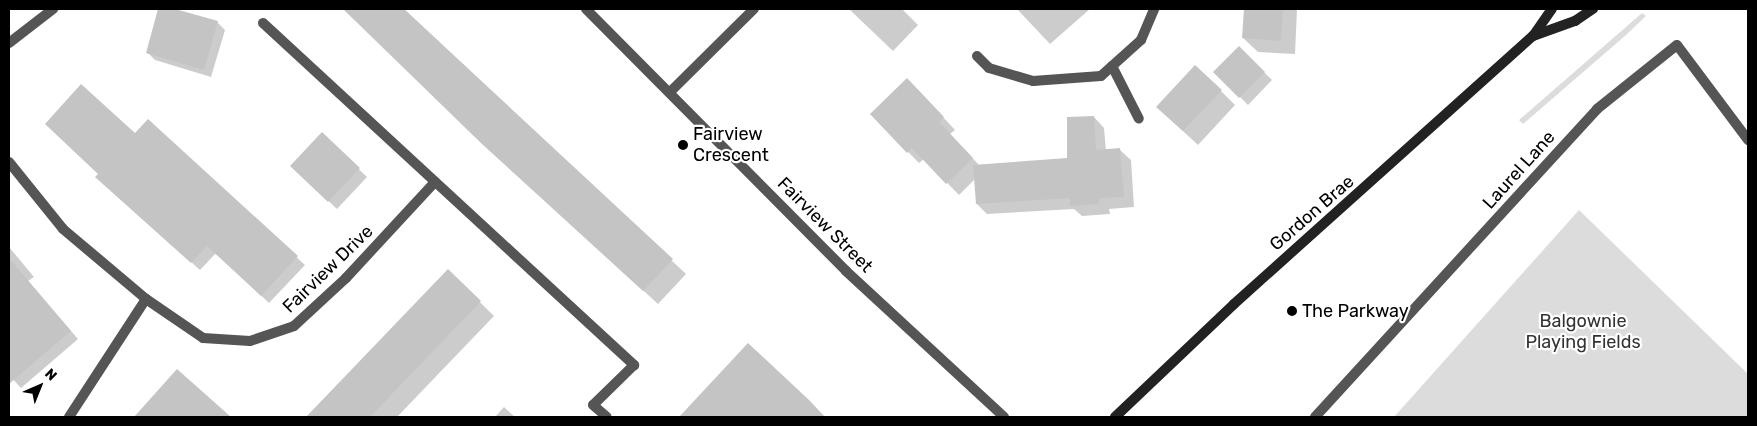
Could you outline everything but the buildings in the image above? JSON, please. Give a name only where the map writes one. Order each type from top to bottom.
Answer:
[{"type":"main road","name":"Gordon Brae","points":[[1115,417],[1234,304],[1533,36],[1552,9]]},
{"type":"main road","name":"Gordon Brae","points":[[1533,36],[1575,21],[1593,9]]},
{"type":"street","points":[[9,43],[53,9]]},
{"type":"street","name":"Fairview Street","points":[[586,9],[846,271],[1004,417]]},
{"type":"street","points":[[670,92],[754,9]]},
{"type":"street","points":[[977,56],[989,68],[1034,81],[1101,76],[1141,40],[1154,9]]},
{"type":"street","points":[[263,23],[634,365],[594,405],[607,417]]},
{"type":"street","name":"Laurel Lane","points":[[1315,417],[1597,109],[1678,45],[1748,140]]},
{"type":"street","points":[[1112,66],[1139,119]]},
{"type":"street","name":"Fairview Drive","points":[[9,162],[63,229],[146,299],[203,338],[250,341],[294,326],[346,278],[435,182]]},
{"type":"street","points":[[69,417],[146,299]]},
{"type":"green space","points":[[1642,13],[1646,16],[1626,35],[1523,124],[1519,120]]},
{"type":"green space","name":"Balgownie Playing Fields","points":[[1579,210],[1748,374],[1748,417],[1394,417]]},
{"type":"place","name":"Fairview Crescent","points":[[683,145]]},
{"type":"place","name":"The Parkway","points":[[1292,311]]}]
